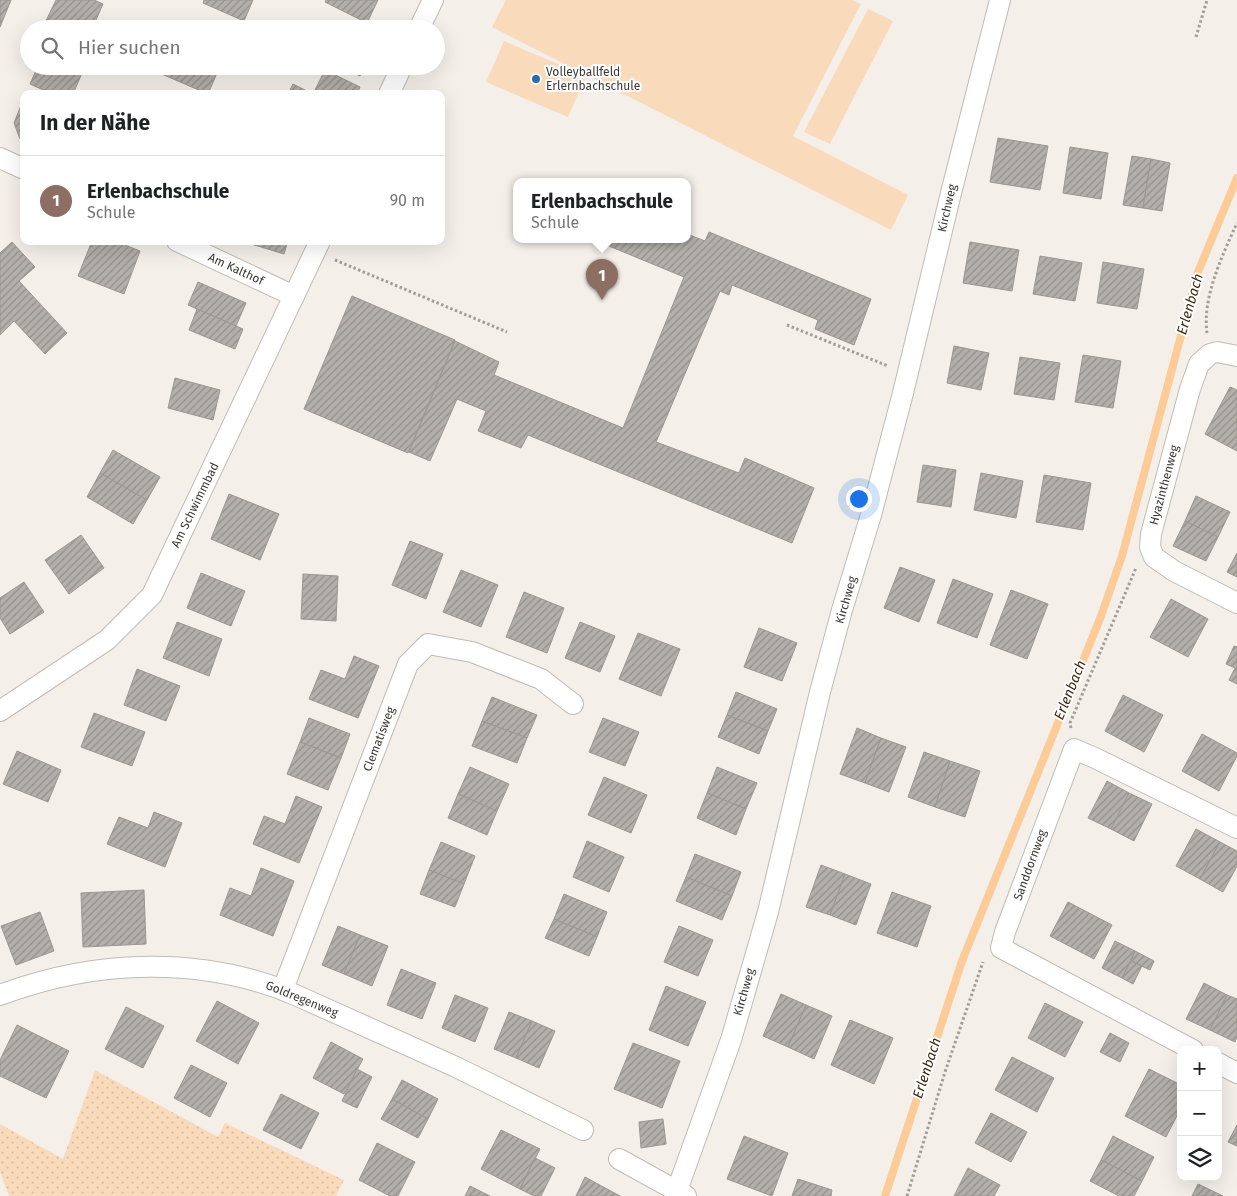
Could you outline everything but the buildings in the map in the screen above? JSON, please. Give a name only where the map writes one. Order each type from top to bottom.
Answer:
[{"type":"street","points":[[423,20],[432,0]]},
{"type":"street","name":"Kirchweg","points":[[680,1194],[731,1040],[768,912],[820,692],[842,610],[871,515],[908,374],[1000,0]]},
{"type":"street","points":[[391,90],[398,75]]},
{"type":"street","points":[[0,158],[20,167]]},
{"type":"street","name":"Am Kalthof","points":[[186,245],[294,296]]},
{"type":"street","name":"Am Schwimmbad","points":[[0,710],[107,640],[152,595],[317,247]]},
{"type":"street","points":[[1210,354],[1217,352],[1237,356]]},
{"type":"street","name":"Hyazinthenweg","points":[[1150,547],[1151,534],[1190,389],[1199,364],[1210,354]]},
{"type":"street","points":[[1150,547],[1154,557],[1174,571],[1237,603]]},
{"type":"street","name":"Clematisweg","points":[[283,989],[408,664],[428,644],[472,652],[541,679],[573,704]]},
{"type":"street","points":[[1074,749],[1237,828]]},
{"type":"street","name":"Sanddornweg","points":[[1001,948],[1005,932],[1074,749]]},
{"type":"street","points":[[1001,948],[1185,1046]]},
{"type":"street","name":"Goldregenweg","points":[[0,996],[74,973],[144,966],[189,968],[227,974],[283,989],[456,1067],[582,1130]]},
{"type":"street","points":[[1222,1065],[1237,1073]]},
{"type":"street","points":[[620,1160],[680,1194]]},
{"type":"path","points":[[1196,37],[1206,0]]},
{"type":"path","points":[[1210,354],[1205,319],[1223,253],[1237,224]]},
{"type":"path","points":[[317,247],[507,332]]},
{"type":"path","points":[[787,325],[908,374]]},
{"type":"path","points":[[1074,749],[1070,723],[1135,569],[1150,547]]},
{"type":"path","points":[[907,1196],[945,1072],[984,961],[1001,948]]},
{"type":"shaded area","points":[[506,0],[852,0],[861,4],[793,136],[908,195],[891,230],[492,27]]},
{"type":"shaded area","points":[[868,9],[893,21],[830,144],[804,132]]},
{"type":"shaded area","name":"Volleyballfeld Erlernbachschule","points":[[504,41],[586,76],[568,117],[486,82]]},
{"type":"shaded area","points":[[95,1070],[218,1137],[225,1123],[344,1180],[336,1196],[9,1196],[0,1172],[0,1124],[63,1159]]},
{"type":"waterway","name":"Erlenbach","points":[[885,1196],[962,961],[1101,616],[1122,556],[1198,272],[1237,178]]},
{"type":"place","name":"Volleyballfeld Erlernbachschule","points":[[536,79]]},
{"type":"place","name":"Erlenbachschule","points":[[602,300]]}]
